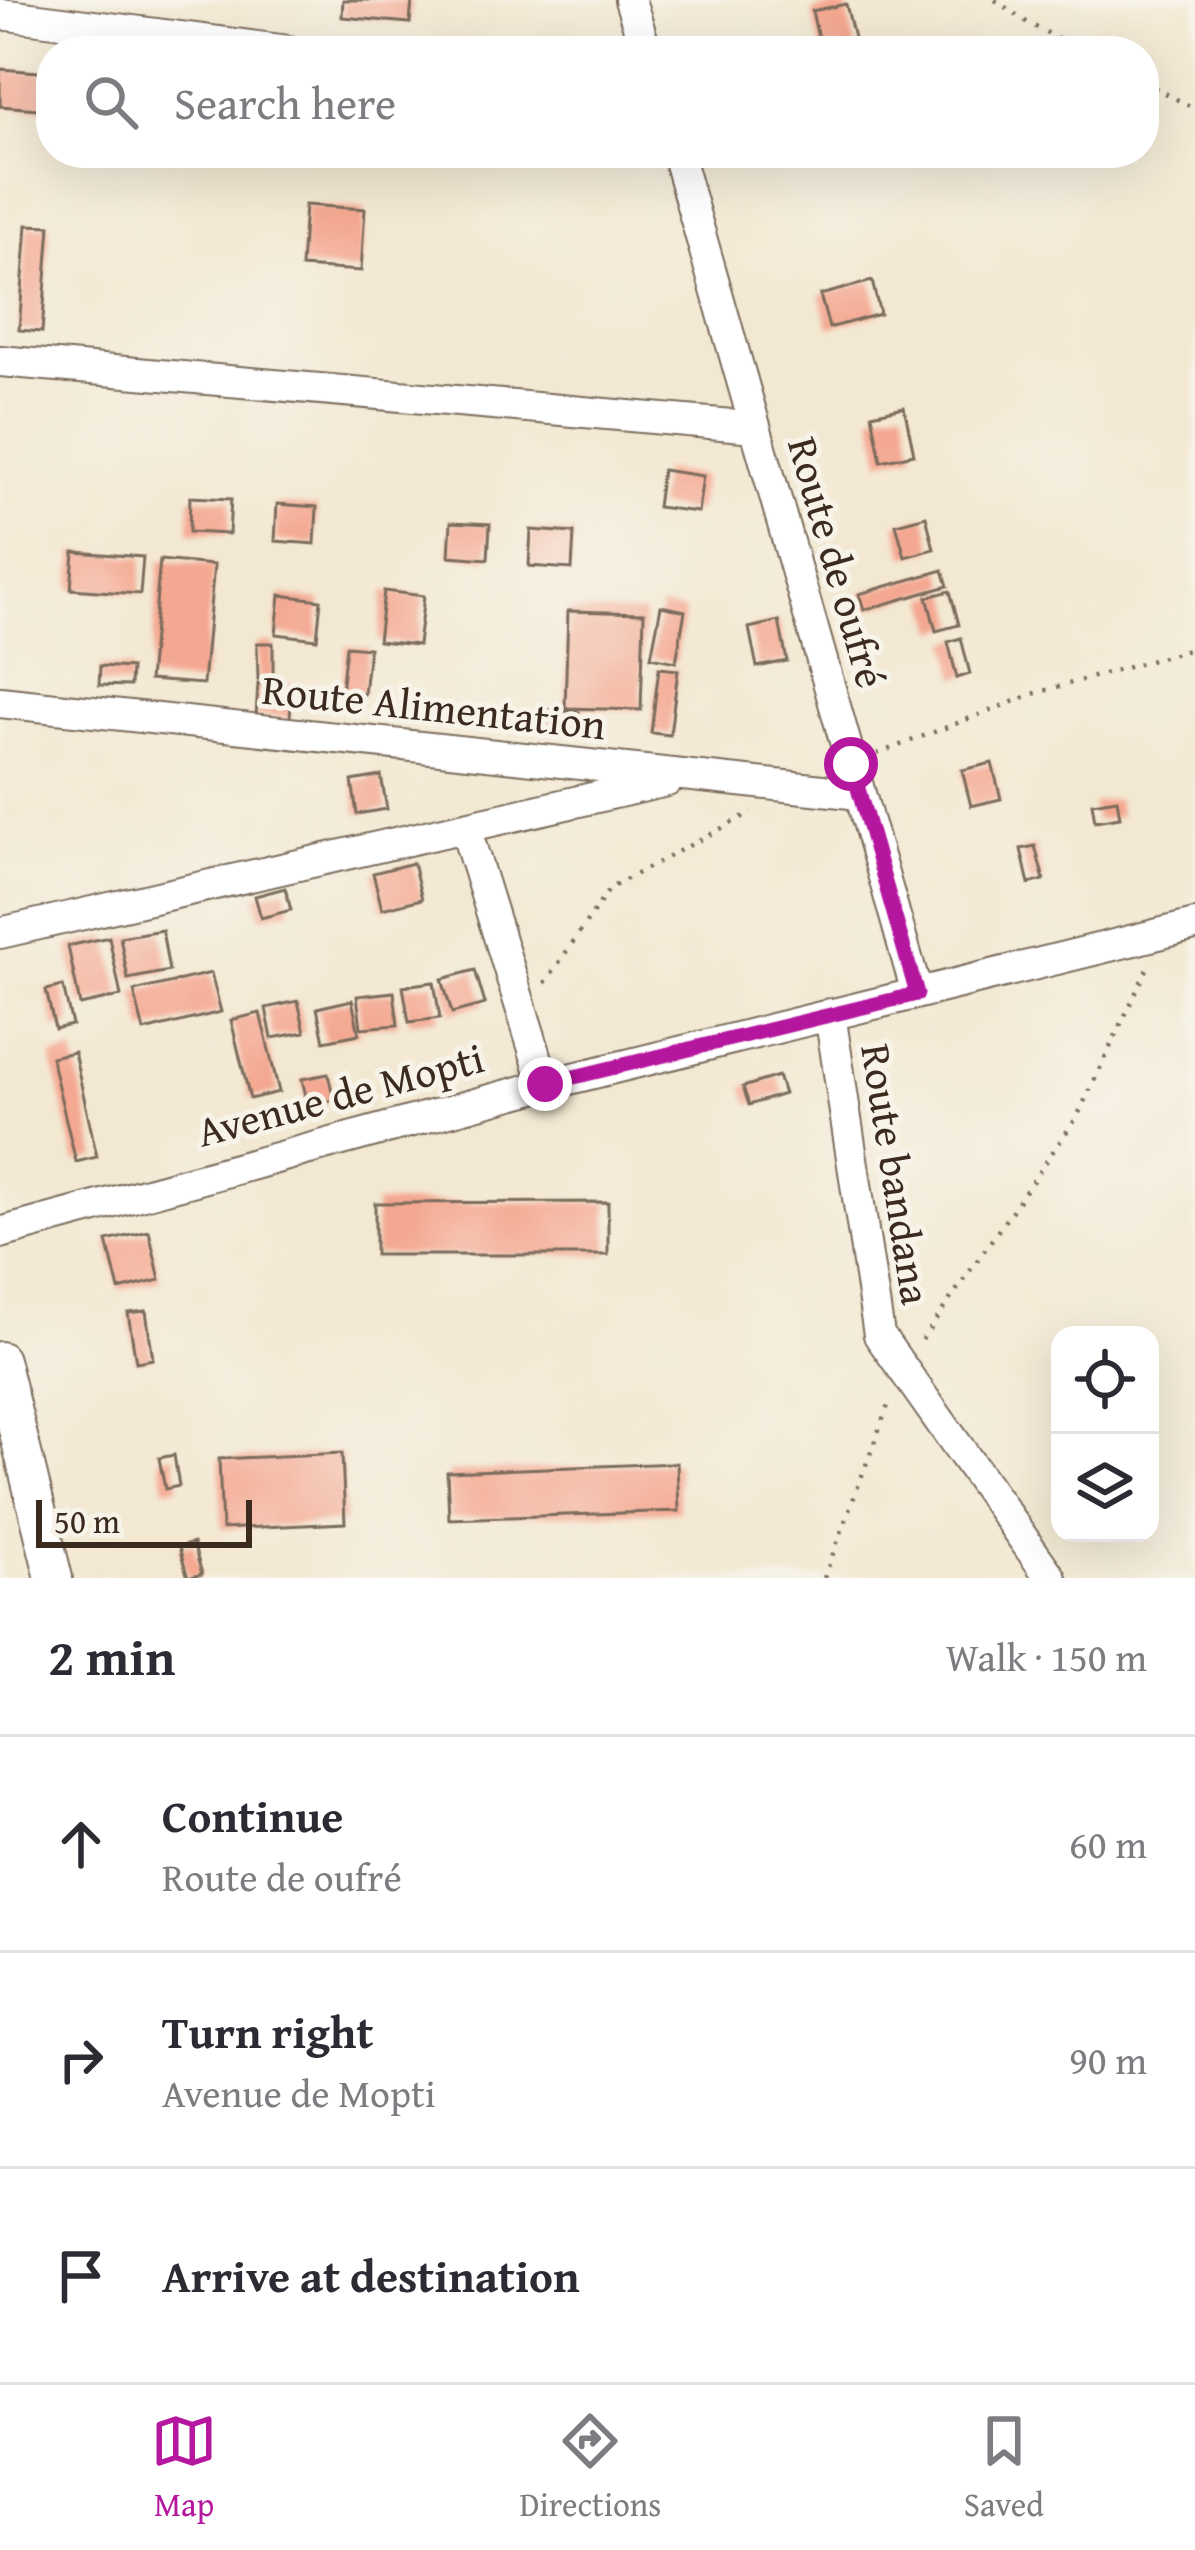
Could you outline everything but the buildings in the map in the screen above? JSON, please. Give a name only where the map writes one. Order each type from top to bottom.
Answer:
[{"type":"main road","points":[[0,1360],[54,1578]]},
{"type":"street","points":[[630,0],[641,36]]},
{"type":"street","points":[[0,14],[172,36]]},
{"type":"street","name":"Route de oufré","points":[[681,168],[917,994]]},
{"type":"street","points":[[0,361],[755,427]]},
{"type":"street","name":"Route Alimentation","points":[[0,702],[860,794]]},
{"type":"street","points":[[0,933],[692,776]]},
{"type":"street","points":[[465,827],[545,1084]]},
{"type":"street","name":"Avenue de Mopti","points":[[0,1232],[545,1084],[1195,925]]},
{"type":"street","name":"Route bandana","points":[[830,1015],[878,1335],[1052,1578]]},
{"type":"path","points":[[995,0],[1055,36]]},
{"type":"path","points":[[1159,90],[1195,109]]},
{"type":"path","points":[[824,1578],[902,1368],[1077,1117],[1164,933]]},
{"type":"route","points":[[545,1084],[917,994],[851,764]]}]
